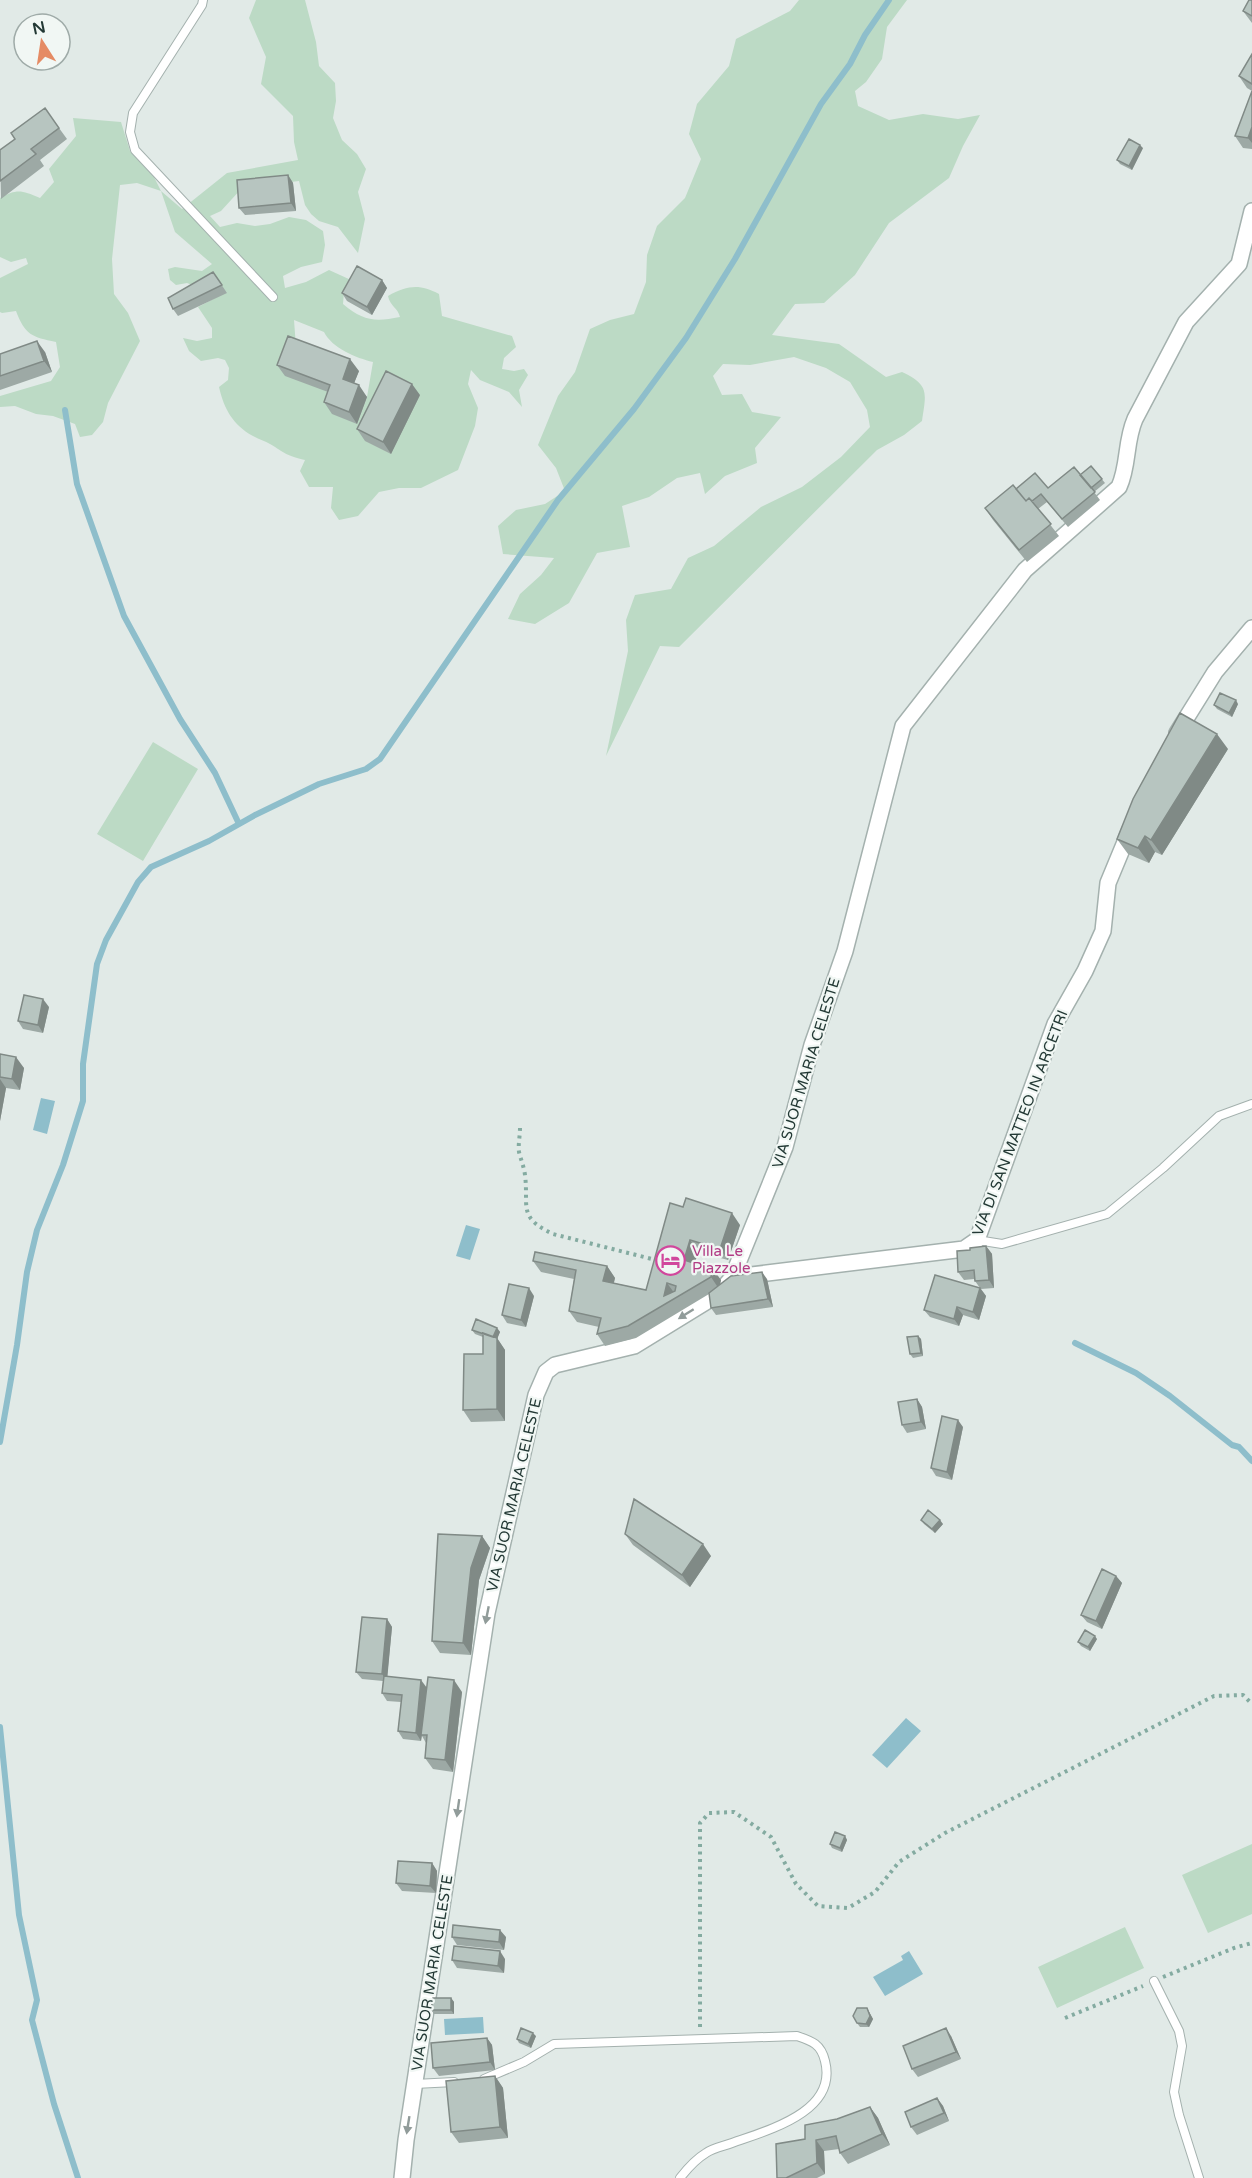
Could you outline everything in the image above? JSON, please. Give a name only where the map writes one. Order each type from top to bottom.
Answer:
[{"type":"street","name":"VIA SUOR MARIA CELESTE","points":[[402,2178],[487,1613],[536,1395],[546,1372],[555,1365],[634,1346],[717,1295],[732,1278],[785,1147],[812,1045],[844,951],[903,726],[1025,570],[1119,487],[1126,472],[1128,435],[1134,419],[1186,322],[1239,264],[1252,211]]},
{"type":"street","points":[[1169,747],[1215,672],[1252,628]]},
{"type":"street","name":"VIA DI SAN MATTEO IN ARCETRI","points":[[732,1278],[964,1249],[977,1240],[1055,1024],[1103,931],[1108,883],[1136,817]]},
{"type":"lane","points":[[203,0],[133,113],[130,132],[135,150],[273,297]]},
{"type":"lane","points":[[977,1240],[1002,1244],[1107,1214],[1163,1168],[1219,1116],[1252,1104]]},
{"type":"lane","points":[[1154,1981],[1179,2031],[1182,2046],[1174,2092],[1199,2178]]},
{"type":"lane","points":[[478,2081],[502,2073],[554,2044],[797,2036],[814,2041],[823,2051],[828,2073],[822,2093],[802,2114],[770,2129],[707,2152],[680,2178]]},
{"type":"lane","points":[[415,2084],[468,2082]]},
{"type":"path","points":[[520,1128],[519,1151],[524,1168],[526,1207],[528,1216],[539,1227],[553,1234],[656,1260]]},
{"type":"path","points":[[700,2040],[700,1823],[709,1813],[734,1812],[771,1837],[796,1884],[818,1906],[848,1908],[875,1892],[899,1862],[945,1833],[1214,1696],[1243,1695],[1252,1704]]},
{"type":"green space","points":[[256,0],[305,0],[316,42],[319,66],[335,83],[336,101],[333,118],[342,140],[357,154],[366,169],[358,192],[365,219],[358,253],[338,227],[319,221],[311,214],[305,205],[299,181],[242,188],[221,211],[210,216],[220,227],[237,223],[255,226],[270,224],[289,217],[306,220],[323,231],[325,245],[322,262],[301,267],[283,276],[285,288],[306,282],[329,270],[351,280],[344,292],[343,304],[363,317],[376,320],[400,317],[388,296],[408,288],[420,287],[439,294],[442,316],[512,336],[516,347],[504,358],[502,369],[514,371],[524,369],[528,375],[519,390],[522,407],[509,392],[480,380],[471,370],[468,384],[478,408],[475,426],[458,470],[421,488],[399,488],[379,492],[358,516],[339,520],[331,508],[333,487],[309,487],[300,471],[305,460],[290,456],[246,432],[230,416],[219,387],[228,380],[229,368],[225,360],[218,358],[201,361],[189,351],[183,338],[197,341],[212,338],[212,328],[198,307],[227,292],[202,289],[187,283],[176,285],[170,280],[168,269],[175,267],[202,271],[212,264],[175,232],[161,191],[182,209],[227,173],[298,160],[294,142],[293,116],[261,84],[266,57],[249,18]],"holes":[[[294,320],[324,332],[333,343],[352,355],[373,362],[367,397],[357,423],[338,396],[296,347]]]},
{"type":"green space","points":[[799,0],[907,0],[887,27],[882,59],[866,82],[855,91],[858,106],[889,120],[923,114],[958,119],[980,115],[949,178],[889,223],[855,275],[824,303],[795,304],[772,335],[839,344],[886,377],[902,372],[918,381],[925,397],[922,421],[904,435],[877,450],[679,647],[660,646],[606,756],[628,651],[626,620],[635,595],[671,589],[688,558],[714,546],[761,507],[802,487],[841,457],[870,427],[867,410],[850,382],[826,368],[794,357],[750,365],[723,364],[713,376],[722,395],[742,394],[752,412],[781,417],[755,448],[757,463],[725,476],[705,494],[700,473],[677,478],[649,497],[622,506],[630,547],[597,553],[569,603],[535,624],[508,619],[520,594],[541,575],[554,558],[503,554],[498,526],[516,510],[545,504],[565,491],[556,468],[538,445],[558,396],[575,372],[590,329],[610,320],[634,314],[646,282],[647,255],[657,226],[685,198],[701,159],[689,134],[697,104],[729,66],[736,39],[790,11]]},
{"type":"green space","points":[[73,118],[121,122],[130,151],[154,177],[161,191],[137,183],[120,185],[112,259],[114,294],[128,313],[140,341],[108,403],[103,422],[92,435],[80,437],[75,424],[15,406],[0,407],[0,396],[51,381],[60,367],[56,342],[30,334],[16,311],[0,312],[0,278],[28,264],[26,258],[11,262],[0,257],[0,198],[19,192],[40,198],[54,182],[49,169],[76,136]]},
{"type":"green space","points":[[153,742],[198,769],[143,861],[97,834]]},
{"type":"green space","points":[[1252,1844],[1252,1914],[1208,1933],[1182,1875]]},
{"type":"green space","points":[[1125,1927],[1144,1968],[1057,2008],[1038,1967]]},
{"type":"water","points":[[41,1098],[55,1101],[47,1134],[33,1130]]},
{"type":"water","points":[[466,1225],[480,1229],[470,1260],[456,1256]]},
{"type":"water","points":[[906,1718],[921,1731],[887,1768],[872,1755]]},
{"type":"water","points":[[909,1951],[923,1974],[885,1996],[873,1977],[903,1960],[901,1956]]},
{"type":"water","points":[[483,2017],[484,2033],[445,2035],[444,2019]]},
{"type":"building","points":[[1249,0],[1252,0],[1252,16],[1243,11]]},
{"type":"building","points":[[1252,54],[1252,84],[1239,76]]},
{"type":"building","points":[[1252,91],[1252,127],[1248,138],[1235,136]]},
{"type":"building","points":[[45,108],[59,128],[31,149],[36,154],[0,181],[0,150],[15,139],[11,133]]},
{"type":"building","points":[[1129,139],[1140,145],[1129,166],[1117,160]]},
{"type":"building","points":[[288,175],[291,203],[239,208],[237,180]]},
{"type":"building","points":[[357,266],[382,280],[367,307],[342,293]]},
{"type":"building","points":[[213,272],[222,285],[173,309],[168,298]]},
{"type":"building","points":[[288,336],[350,359],[343,379],[359,385],[349,412],[324,402],[330,385],[277,365]]},
{"type":"building","points":[[37,341],[44,361],[0,376],[0,354]]},
{"type":"building","points":[[386,371],[412,384],[383,442],[357,429]]},
{"type":"building","points":[[1091,466],[1102,479],[1091,488],[1080,475]]},
{"type":"building","points":[[1074,467],[1095,492],[1062,519],[1041,494],[1032,501],[1029,498],[1026,501],[1016,489],[1035,473],[1048,488]]},
{"type":"building","points":[[1013,485],[1026,501],[1029,498],[1051,524],[1019,550],[985,508]]},
{"type":"building","points":[[1220,693],[1236,700],[1229,713],[1214,705]]},
{"type":"building","points":[[1180,713],[1217,734],[1151,840],[1145,836],[1138,848],[1117,839],[1133,799]]},
{"type":"building","points":[[24,995],[43,999],[38,1025],[18,1021]]},
{"type":"building","points":[[0,1054],[16,1057],[12,1079],[0,1077]]},
{"type":"building","points":[[686,1198],[732,1213],[720,1249],[690,1240],[684,1260],[713,1269],[711,1277],[628,1326],[597,1334],[601,1318],[569,1311],[576,1270],[533,1261],[535,1252],[607,1266],[603,1281],[646,1290],[670,1203],[683,1207]],"holes":[[[667,1283],[676,1286],[675,1291],[664,1296]]]},
{"type":"building","points":[[986,1246],[989,1280],[975,1281],[974,1270],[958,1272],[957,1251]]},
{"type":"building","points":[[762,1272],[768,1299],[711,1308],[709,1293],[731,1276]]},
{"type":"building","points":[[935,1275],[980,1288],[973,1312],[957,1307],[954,1319],[924,1310]]},
{"type":"building","points":[[509,1284],[529,1288],[521,1320],[502,1315]]},
{"type":"building","points":[[476,1319],[497,1328],[493,1337],[472,1330]]},
{"type":"building","points":[[483,1333],[497,1338],[497,1409],[463,1410],[464,1354],[483,1354]]},
{"type":"building","points":[[918,1336],[921,1353],[910,1354],[907,1337]]},
{"type":"building","points":[[917,1399],[921,1422],[902,1425],[898,1402]]},
{"type":"building","points":[[942,1416],[958,1420],[947,1472],[931,1468]]},
{"type":"building","points":[[634,1499],[703,1544],[682,1575],[625,1534]]},
{"type":"building","points":[[928,1510],[940,1520],[932,1529],[921,1520]]},
{"type":"building","points":[[438,1534],[482,1536],[471,1568],[463,1643],[432,1641]]},
{"type":"building","points":[[1102,1569],[1116,1576],[1096,1621],[1081,1615]]},
{"type":"building","points":[[362,1617],[387,1619],[382,1674],[356,1672]]},
{"type":"building","points":[[1085,1630],[1095,1636],[1088,1647],[1078,1642]]},
{"type":"building","points":[[384,1676],[421,1680],[416,1733],[398,1731],[402,1695],[382,1693]]},
{"type":"building","points":[[428,1677],[454,1680],[445,1760],[425,1758],[427,1735],[421,1735]]},
{"type":"building","points":[[835,1832],[845,1836],[840,1848],[830,1844]]},
{"type":"building","points":[[398,1861],[432,1863],[430,1886],[396,1883]]},
{"type":"building","points":[[453,1925],[500,1930],[499,1942],[452,1937]]},
{"type":"building","points":[[454,1946],[500,1951],[498,1966],[452,1960]]},
{"type":"building","points":[[433,1998],[451,1998],[451,2010],[431,2010]]},
{"type":"building","points":[[857,2008],[867,2008],[870,2016],[866,2024],[857,2023],[853,2016]]},
{"type":"building","points":[[521,2028],[533,2033],[528,2044],[517,2039]]},
{"type":"building","points":[[946,2028],[956,2052],[912,2069],[903,2046]]},
{"type":"building","points":[[487,2038],[490,2062],[433,2068],[431,2043]]},
{"type":"building","points":[[495,2076],[500,2127],[451,2132],[446,2081]]},
{"type":"building","points":[[937,2098],[944,2113],[911,2127],[905,2112]]},
{"type":"building","points":[[870,2107],[882,2134],[840,2153],[836,2136],[816,2140],[817,2163],[786,2178],[777,2178],[776,2144],[805,2139],[805,2125],[837,2119]]},
{"type":"waterway","points":[[0,1442],[27,1272],[37,1230],[63,1165],[83,1101],[83,1064],[97,964],[106,940],[138,882],[151,867],[209,841],[255,815],[319,784],[366,769],[380,759],[558,500],[634,409],[686,338],[735,259],[821,104],[850,64],[865,35],[889,0]]},
{"type":"waterway","points":[[65,410],[77,484],[124,616],[180,719],[215,773],[239,824]]},
{"type":"waterway","points":[[1075,1343],[1136,1373],[1170,1396],[1232,1445],[1239,1447],[1252,1461]]},
{"type":"waterway","points":[[0,1727],[19,1915],[37,2000],[32,2020],[54,2104],[78,2178]]},
{"type":"place","name":"Villa Le Piazzole","points":[[671,1260]]}]
